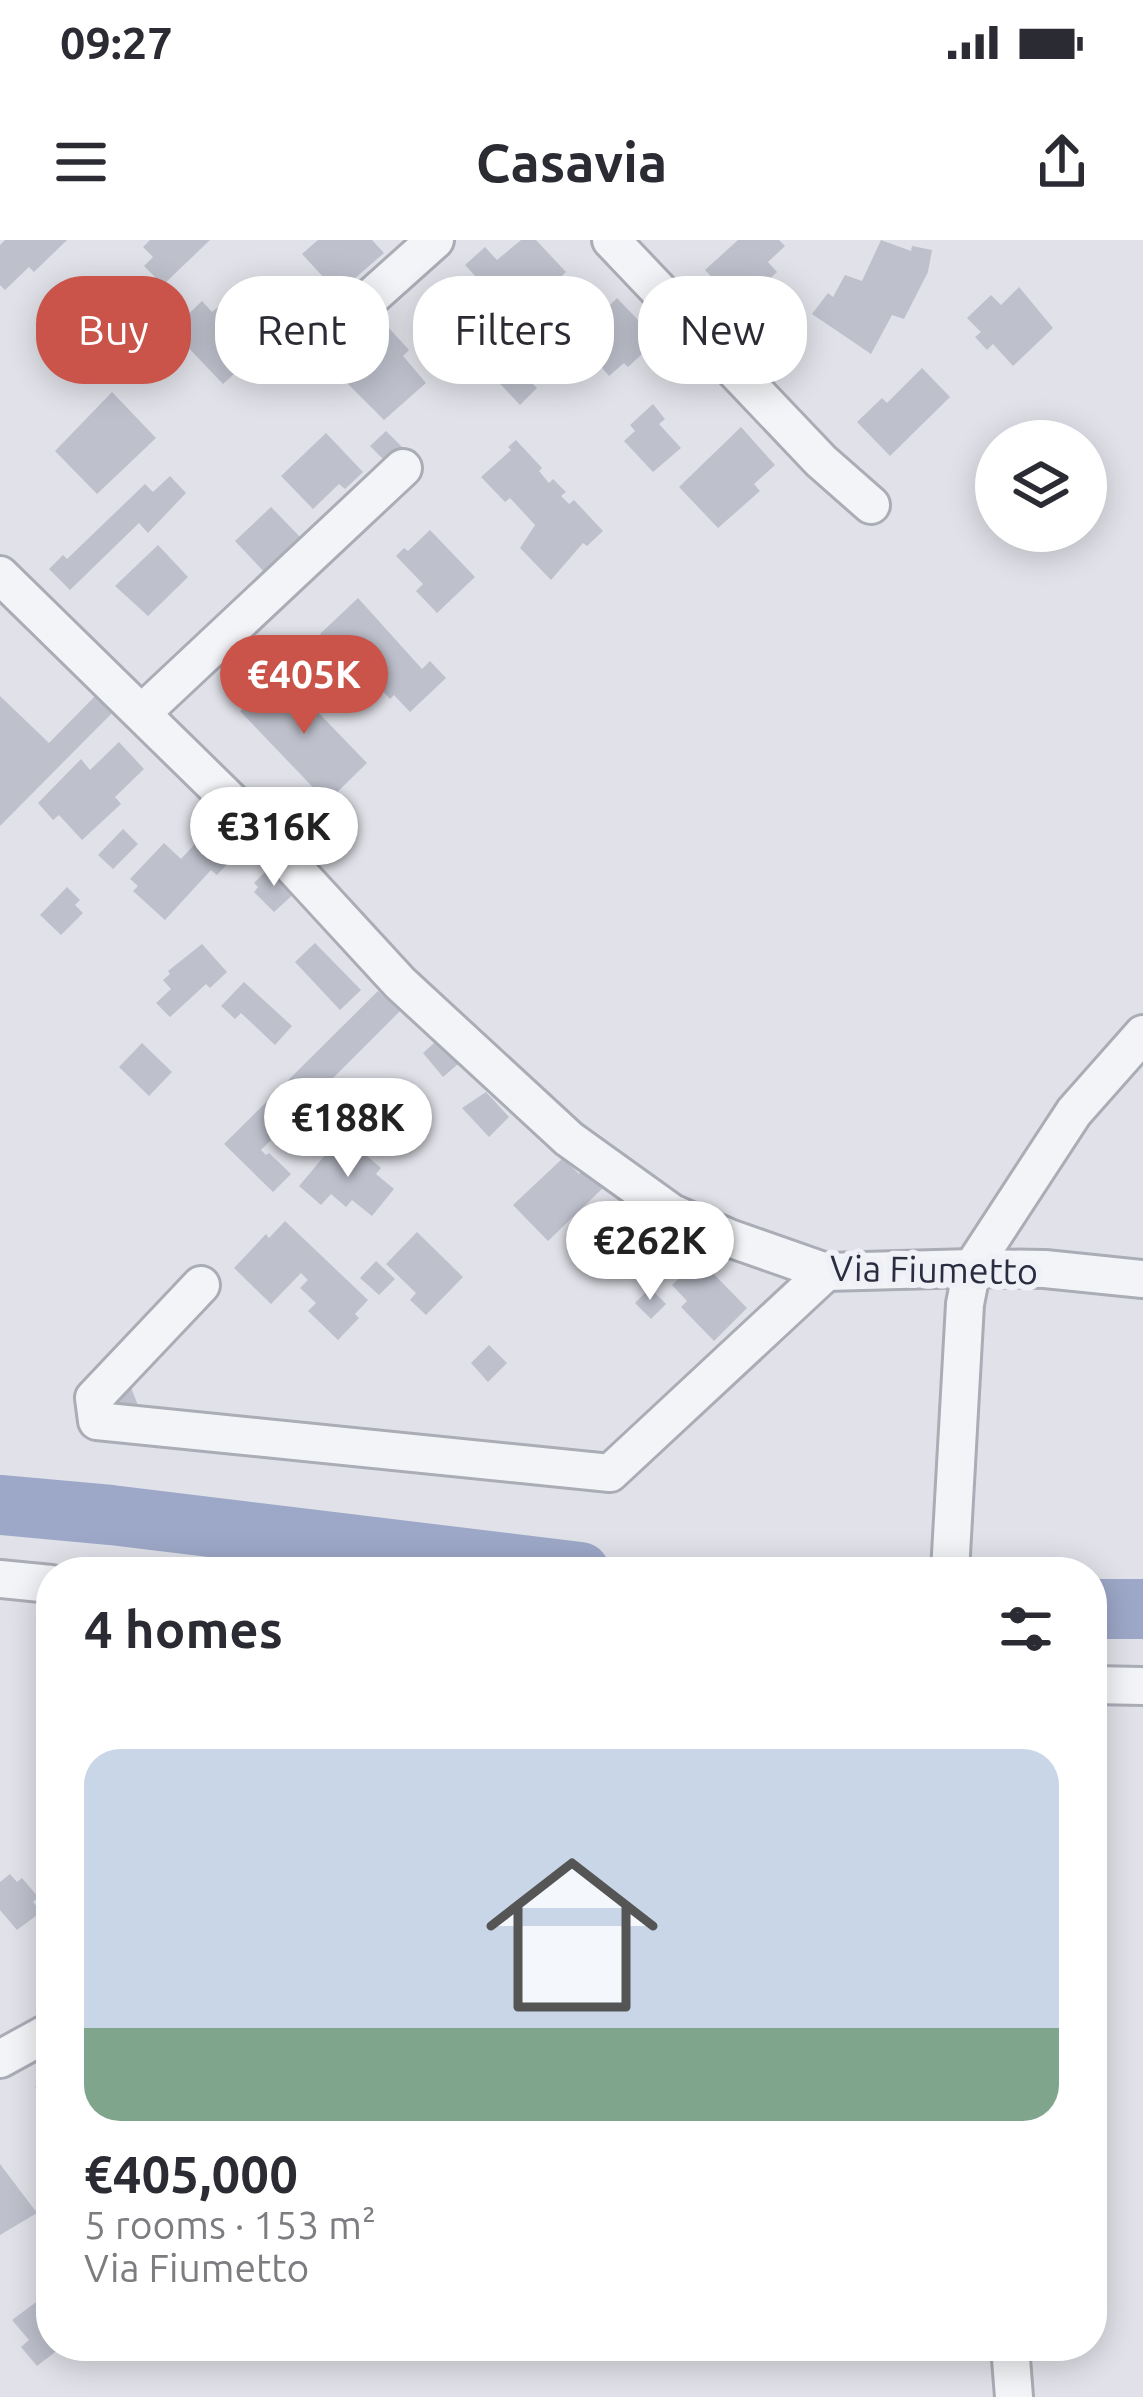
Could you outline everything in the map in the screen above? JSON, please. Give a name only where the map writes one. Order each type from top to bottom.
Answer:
[{"type":"street","points":[[389,281],[435,240]]},
{"type":"street","points":[[611,240],[821,460],[871,506]]},
{"type":"street","points":[[143,712],[403,468]]},
{"type":"street","name":"Via Fiumetto","points":[[0,575],[250,820],[400,983],[569,1139],[672,1213],[826,1272],[1045,1269],[1143,1279]]},
{"type":"street","points":[[951,1557],[965,1304],[972,1268],[1074,1112],[1143,1034]]},
{"type":"street","points":[[201,1286],[94,1398],[97,1421],[610,1473],[826,1272]]},
{"type":"street","points":[[0,1579],[36,1583]]},
{"type":"street","points":[[1107,1685],[1143,1686]]},
{"type":"street","points":[[0,2060],[36,2040]]},
{"type":"street","points":[[1011,2361],[1013,2397]]},
{"type":"building","points":[[5,240],[67,240],[34,272],[29,267],[5,290],[0,285],[0,245]]},
{"type":"building","points":[[150,240],[210,240],[172,276],[154,276],[144,266],[153,257],[143,247]]},
{"type":"building","points":[[318,240],[372,240],[384,253],[358,276],[322,276],[302,254]]},
{"type":"building","points":[[521,240],[536,240],[566,272],[562,276],[475,276],[465,265],[485,247],[497,260]]},
{"type":"building","points":[[738,240],[779,240],[785,246],[768,262],[777,272],[773,276],[711,276],[705,270]]},
{"type":"building","points":[[881,240],[911,251],[912,246],[932,250],[928,272],[904,319],[892,315],[871,354],[812,314],[828,293],[833,297],[845,275],[862,281]]},
{"type":"building","points":[[1019,287],[1053,328],[1013,366],[993,344],[987,350],[975,337],[981,332],[967,318],[991,295],[1001,305]]},
{"type":"building","points":[[617,298],[638,320],[638,358],[614,372]]},
{"type":"building","points":[[202,301],[212,312],[215,310],[215,376],[191,350],[191,312]]},
{"type":"building","points":[[389,328],[409,350],[403,356],[413,368],[413,384],[425,384],[384,420],[348,384],[389,384]]},
{"type":"building","points":[[922,368],[950,397],[890,456],[857,422],[882,398],[887,403]]},
{"type":"building","points":[[500,384],[537,388],[520,405]]},
{"type":"building","points":[[112,392],[156,438],[97,494],[55,451]]},
{"type":"building","points":[[653,404],[665,419],[659,424],[681,448],[653,472],[624,441],[635,431],[630,425]]},
{"type":"building","points":[[741,427],[775,465],[754,484],[760,491],[718,528],[679,487]]},
{"type":"building","points":[[386,431],[406,451],[390,466],[370,446]]},
{"type":"building","points":[[326,433],[363,472],[345,489],[339,484],[313,509],[281,476]]},
{"type":"building","points":[[516,440],[549,483],[553,479],[566,492],[561,496],[569,504],[574,500],[603,531],[587,546],[583,543],[551,580],[520,548],[535,525],[481,477]]},
{"type":"building","points":[[170,476],[186,493],[148,533],[139,523],[70,590],[49,569],[63,555],[67,559],[145,484],[153,492]]},
{"type":"building","points":[[271,507],[302,539],[266,574],[235,541]]},
{"type":"building","points":[[430,530],[475,577],[437,613],[416,591],[423,584],[396,556]]},
{"type":"building","points":[[158,545],[188,577],[148,616],[115,586]]},
{"type":"building","points":[[358,598],[422,669],[430,661],[446,678],[410,712],[371,679],[367,683],[320,634]]},
{"type":"building","points":[[280,673],[367,763],[327,802],[240,711]]},
{"type":"building","points":[[98,693],[115,710],[0,826],[0,696],[49,743]]},
{"type":"building","points":[[119,742],[144,769],[115,797],[121,804],[82,840],[59,815],[53,820],[38,803],[81,759],[90,770]]},
{"type":"building","points":[[219,803],[248,830],[226,855],[231,860],[217,875],[211,870],[165,920],[133,891],[138,886],[130,879],[164,843],[181,859],[205,833],[198,826]]},
{"type":"building","points":[[123,829],[138,844],[113,869],[98,855]]},
{"type":"building","points":[[272,865],[298,890],[274,912],[254,892],[258,887],[254,883]]},
{"type":"building","points":[[67,887],[80,900],[75,905],[83,913],[61,935],[40,915]]},
{"type":"building","points":[[315,943],[361,990],[340,1010],[295,962]]},
{"type":"building","points":[[202,944],[227,972],[170,1017],[156,1003],[171,989],[163,980]]},
{"type":"building","points":[[244,982],[292,1026],[275,1045],[241,1013],[235,1019],[221,1006]]},
{"type":"building","points":[[378,991],[400,1011],[261,1150],[291,1174],[273,1192],[224,1144]]},
{"type":"building","points":[[443,1035],[465,1058],[443,1077],[423,1053]]},
{"type":"building","points":[[142,1043],[172,1072],[149,1096],[119,1067]]},
{"type":"building","points":[[486,1092],[509,1117],[489,1137],[462,1108]]},
{"type":"building","points":[[337,1141],[355,1156],[360,1150],[381,1168],[376,1174],[394,1189],[372,1216],[352,1200],[346,1207],[331,1194],[321,1205],[299,1186]]},
{"type":"building","points":[[563,1158],[579,1174],[587,1166],[606,1185],[548,1241],[513,1205]]},
{"type":"building","points":[[285,1221],[368,1300],[338,1340],[308,1311],[316,1303],[300,1288],[308,1280],[301,1273],[271,1304],[234,1268]]},
{"type":"building","points":[[417,1232],[463,1277],[426,1315],[410,1300],[416,1293],[386,1264]]},
{"type":"building","points":[[699,1259],[747,1308],[714,1341],[681,1307],[687,1301],[672,1285]]},
{"type":"building","points":[[376,1261],[395,1279],[379,1295],[360,1278]]},
{"type":"building","points":[[650,1288],[666,1304],[651,1319],[635,1303]]},
{"type":"building","points":[[489,1345],[507,1363],[488,1382],[471,1363]]},
{"type":"building","points":[[126,1375],[141,1413],[118,1411],[111,1389]]},
{"type":"building","points":[[10,1874],[17,1882],[22,1878],[36,1895],[36,1916],[17,1930],[0,1910],[0,1882]]},
{"type":"building","points":[[0,2164],[36,2214],[0,2235]]},
{"type":"building","points":[[36,2302],[36,2361],[44,2361],[37,2366],[21,2347],[29,2340],[12,2320]]},
{"type":"waterway","points":[[0,1505],[457,1557]]},
{"type":"waterway","points":[[1107,1609],[1143,1609]]}]
